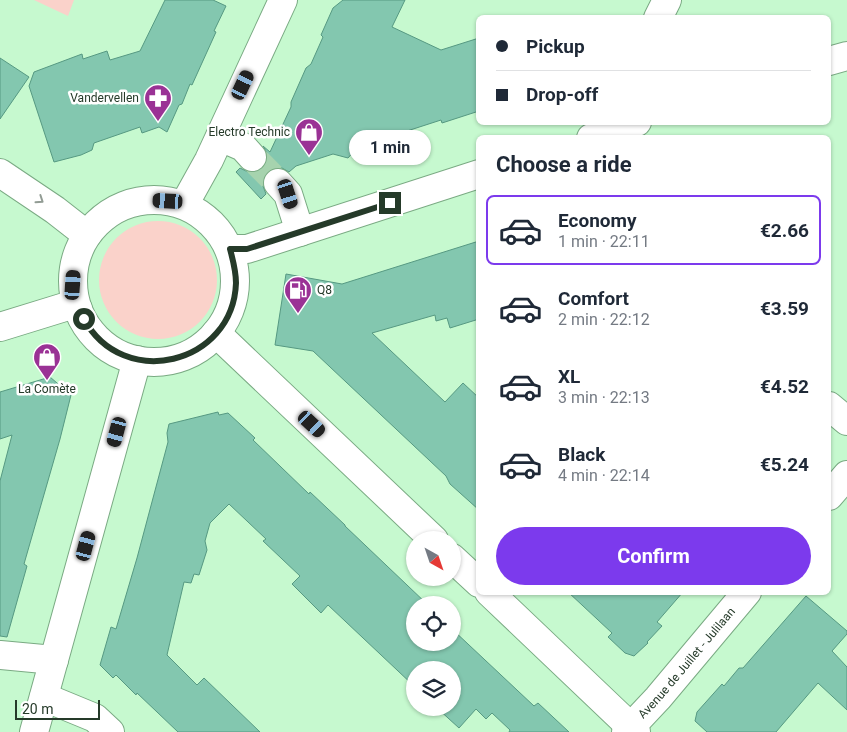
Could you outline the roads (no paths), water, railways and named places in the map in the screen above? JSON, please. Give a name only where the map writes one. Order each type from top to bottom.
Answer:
[{"type":"street","points":[[184,205],[205,168],[283,0]]},
{"type":"street","points":[[660,15],[667,0]]},
{"type":"street","points":[[831,60],[847,56]]},
{"type":"street","points":[[599,135],[628,125]]},
{"type":"street","points":[[220,136],[243,147],[252,157]]},
{"type":"street","points":[[0,172],[87,235]]},
{"type":"street","points":[[230,249],[247,249],[476,175]]},
{"type":"street","points":[[278,183],[288,194],[300,232]]},
{"type":"street","points":[[152,200],[184,205],[205,217],[219,232],[230,249],[236,284],[227,317],[209,340],[195,351],[176,359],[152,362],[137,360],[117,353],[107,347],[89,330],[78,309],[73,285],[74,267],[78,254],[87,235],[108,214],[133,203],[152,200]]},
{"type":"street","points":[[0,327],[68,306],[78,309]]},
{"type":"street","points":[[216,333],[425,531]]},
{"type":"street","points":[[34,732],[137,360]]},
{"type":"street","points":[[831,408],[847,422]]},
{"type":"street","points":[[831,494],[847,475]]},
{"type":"street","points":[[461,566],[476,580]]},
{"type":"street","points":[[492,595],[631,730]]},
{"type":"street","name":"Avenue de Juillet - Julilaan","points":[[631,730],[744,595]]},
{"type":"street","points":[[0,655],[54,660]]},
{"type":"street","points":[[44,697],[95,718],[110,732]]},
{"type":"tunnel","points":[[252,157],[278,183]]},
{"type":"place","name":"Vandervellen","points":[[158,122]]},
{"type":"place","name":"Electro Technic","points":[[309,156]]},
{"type":"place","name":"Q8","points":[[298,314]]},
{"type":"place","name":"La Comète","points":[[47,381]]}]
